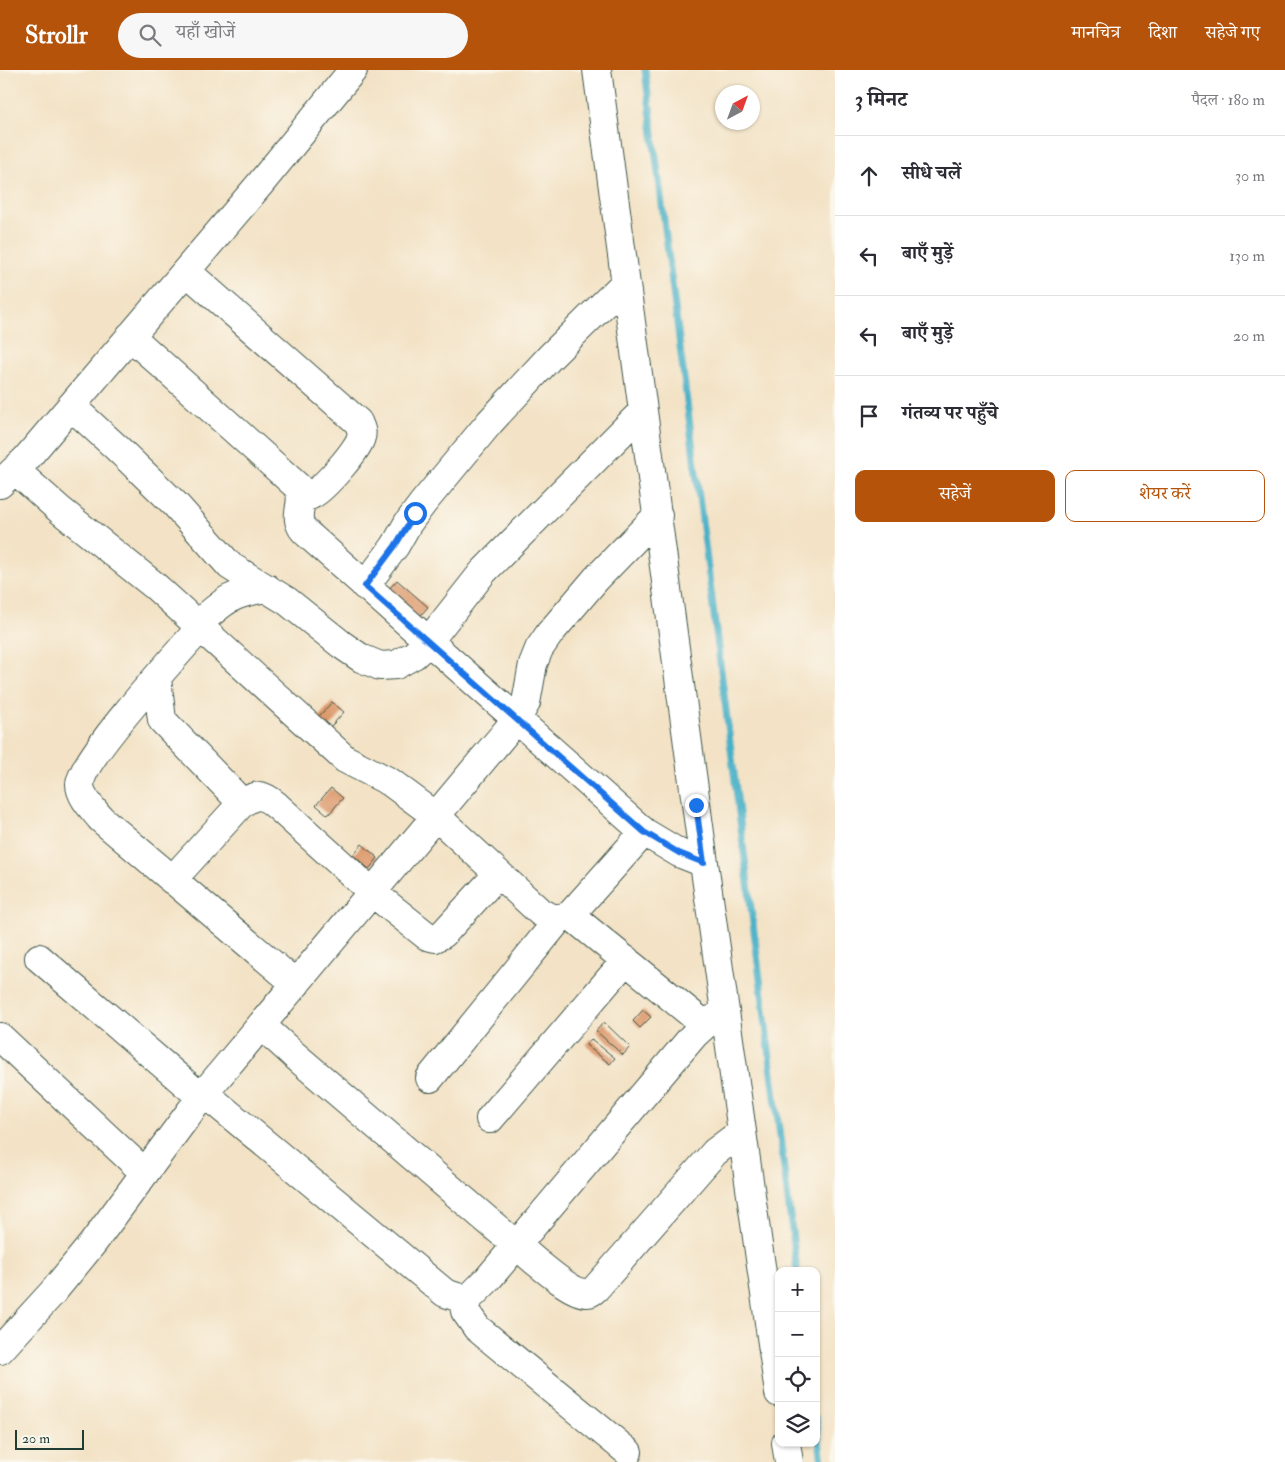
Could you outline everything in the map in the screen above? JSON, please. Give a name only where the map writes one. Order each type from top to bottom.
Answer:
[{"type":"street","points":[[353,70],[260,184],[7,477],[60,510],[155,586],[345,759],[390,782],[436,816],[540,912],[549,918],[564,917],[715,1018]]},
{"type":"street","points":[[597,70],[704,863],[715,1018],[742,1134],[775,1365]]},
{"type":"street","points":[[186,271],[358,422],[362,431],[357,447],[324,486],[313,494],[302,498]]},
{"type":"street","points":[[365,586],[395,546],[408,523],[423,503],[490,422],[544,364],[625,283]]},
{"type":"street","points":[[130,336],[291,480],[300,491],[302,498],[299,518],[302,528],[365,586],[644,832],[679,853],[704,863]]},
{"type":"street","points":[[70,406],[175,504],[230,566],[287,601],[360,658],[380,666],[396,665],[414,654],[428,642],[483,572],[643,411]]},
{"type":"street","points":[[0,1350],[53,1292],[93,1243],[203,1095],[516,720],[526,702],[533,664],[544,641],[596,579],[658,516]]},
{"type":"street","points":[[266,588],[244,592],[222,602],[111,732],[91,759],[80,784],[83,794],[101,819],[296,984]]},
{"type":"street","points":[[157,679],[162,720],[242,803]]},
{"type":"street","points":[[172,880],[242,803],[258,795],[267,798],[373,893],[420,932],[435,938],[443,934],[498,874]]},
{"type":"street","points":[[430,1078],[564,917],[644,832]]},
{"type":"street","points":[[39,958],[439,1288],[452,1297],[463,1299],[472,1295],[487,1280],[675,1057],[715,1018]]},
{"type":"street","points":[[490,1119],[626,960]]},
{"type":"street","points":[[261,1025],[551,1274],[585,1294],[591,1293],[715,1152],[730,1140],[742,1134]]},
{"type":"street","points":[[0,1037],[145,1173]]},
{"type":"street","points":[[463,1299],[465,1311],[477,1328],[628,1452]]},
{"type":"street","points":[[786,1447],[788,1462]]},
{"type":"building","points":[[397,580],[428,607],[413,624],[382,597]]},
{"type":"building","points":[[332,702],[344,712],[323,735],[311,725]]},
{"type":"building","points":[[331,788],[343,798],[328,815],[316,805]]},
{"type":"building","points":[[362,844],[378,858],[369,869],[353,855]]},
{"type":"building","points":[[643,1010],[651,1017],[640,1028],[633,1021]]},
{"type":"building","points":[[604,1022],[630,1047],[623,1055],[596,1031]]},
{"type":"building","points":[[591,1039],[615,1058],[610,1064],[586,1045]]},
{"type":"waterway","points":[[645,70],[796,1267]]},
{"type":"waterway","points":[[820,1447],[822,1462]]},
{"type":"route","points":[[415,513],[395,546],[365,586],[644,832],[679,853],[704,863],[696,805]]}]
